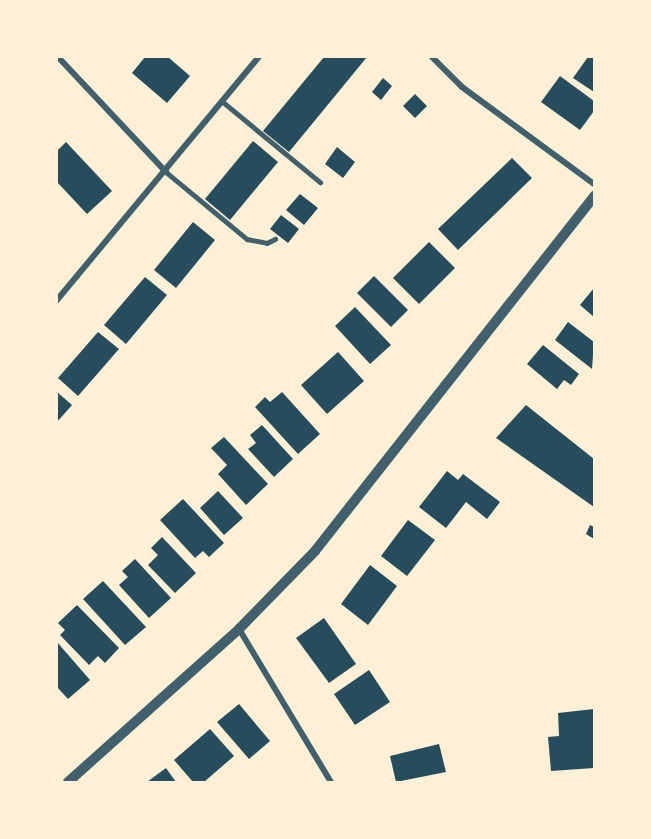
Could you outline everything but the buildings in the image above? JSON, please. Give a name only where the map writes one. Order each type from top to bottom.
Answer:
[{"type":"street","points":[[58,57],[166,172]]},
{"type":"street","points":[[57,300],[166,172],[259,57]]},
{"type":"street","points":[[432,57],[462,87],[594,184]]},
{"type":"street","points":[[68,782],[239,629],[315,551],[594,196]]},
{"type":"street","points":[[239,629],[331,782]]},
{"type":"lane","points":[[223,102],[320,182]]},
{"type":"lane","points":[[166,172],[247,239],[267,243],[275,239]]}]
